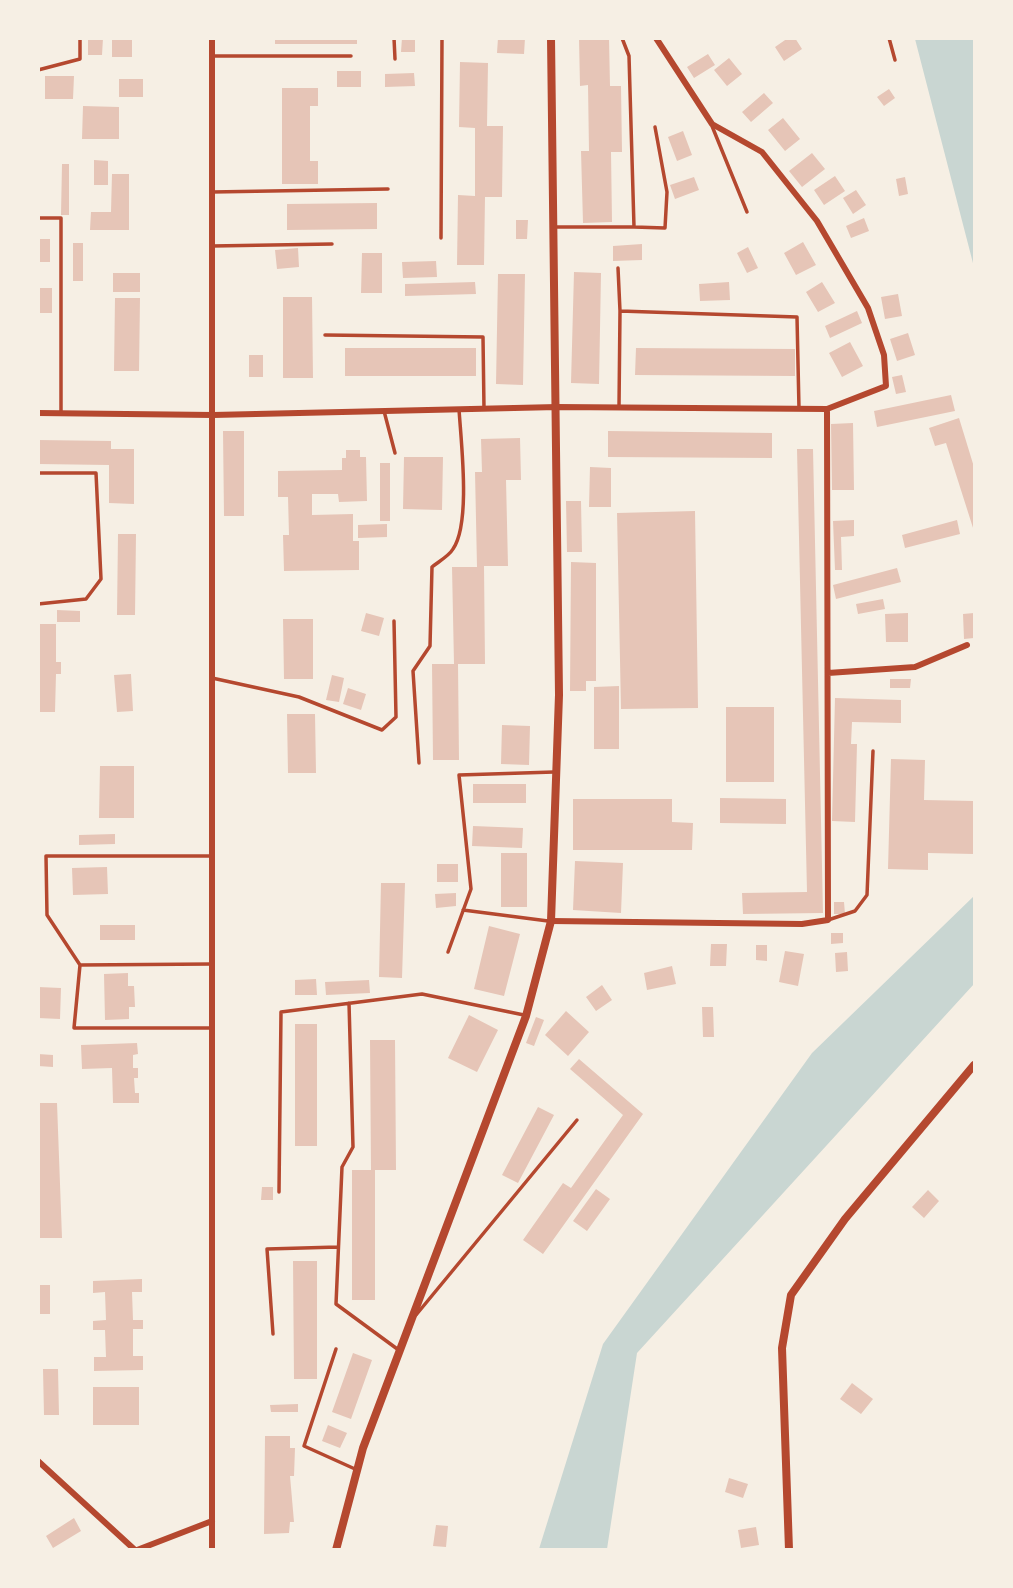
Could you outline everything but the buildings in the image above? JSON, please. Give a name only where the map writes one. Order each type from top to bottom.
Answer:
[{"type":"street","points":[[212,38],[212,1549]]},
{"type":"street","points":[[336,1549],[357,1470],[526,1016],[551,921],[559,695],[551,38]]},
{"type":"street","points":[[38,413],[212,415],[557,407],[827,410],[886,386],[884,355],[869,308],[817,221],[762,152],[712,124],[656,38]]},
{"type":"street","points":[[551,921],[802,924],[828,920],[827,410]]},
{"type":"street","points":[[828,673],[915,667],[967,645]]},
{"type":"street","points":[[789,1549],[782,1348],[791,1295],[845,1219],[975,1065]]},
{"type":"street","points":[[38,1461],[136,1549],[212,1521]]},
{"type":"lane","points":[[38,70],[80,58],[80,38]]},
{"type":"lane","points":[[394,38],[395,59]]},
{"type":"lane","points":[[441,238],[442,38]]},
{"type":"lane","points":[[622,38],[629,55],[634,226]]},
{"type":"lane","points":[[889,38],[895,60]]},
{"type":"lane","points":[[212,56],[351,56]]},
{"type":"lane","points":[[712,124],[747,212]]},
{"type":"lane","points":[[554,227],[665,228],[667,192],[655,127]]},
{"type":"lane","points":[[212,192],[388,190]]},
{"type":"lane","points":[[38,218],[61,218],[61,413]]},
{"type":"lane","points":[[212,246],[332,244]]},
{"type":"lane","points":[[618,268],[619,407]]},
{"type":"lane","points":[[620,311],[797,317],[799,409]]},
{"type":"lane","points":[[325,335],[483,337],[484,409]]},
{"type":"lane","points":[[419,763],[413,671],[430,646],[432,567],[453,549],[461,523],[463,498],[459,409]]},
{"type":"lane","points":[[384,411],[395,453]]},
{"type":"lane","points":[[38,472],[96,473],[100,579],[86,599],[38,604]]},
{"type":"lane","points":[[212,678],[299,697],[382,730],[396,718],[394,621]]},
{"type":"lane","points":[[828,920],[855,911],[867,895],[873,751]]},
{"type":"lane","points":[[448,951],[471,889],[459,775],[556,772]]},
{"type":"lane","points":[[211,856],[46,856],[47,915],[80,965],[74,1028],[212,1028]]},
{"type":"lane","points":[[463,910],[551,921]]},
{"type":"lane","points":[[80,965],[212,964]]},
{"type":"lane","points":[[279,1192],[281,1012],[422,994],[526,1016]]},
{"type":"lane","points":[[349,1003],[353,1147],[342,1167],[336,1304],[400,1351]]},
{"type":"lane","points":[[411,1322],[577,1120]]},
{"type":"lane","points":[[273,1334],[267,1249],[338,1247]]},
{"type":"lane","points":[[336,1349],[304,1446],[357,1470]]},
{"type":"shaded area","points":[[915,39],[974,39],[974,267]]},
{"type":"shaded area","points":[[974,896],[974,984],[637,1353],[607,1549],[539,1549],[603,1344],[812,1053]]}]
